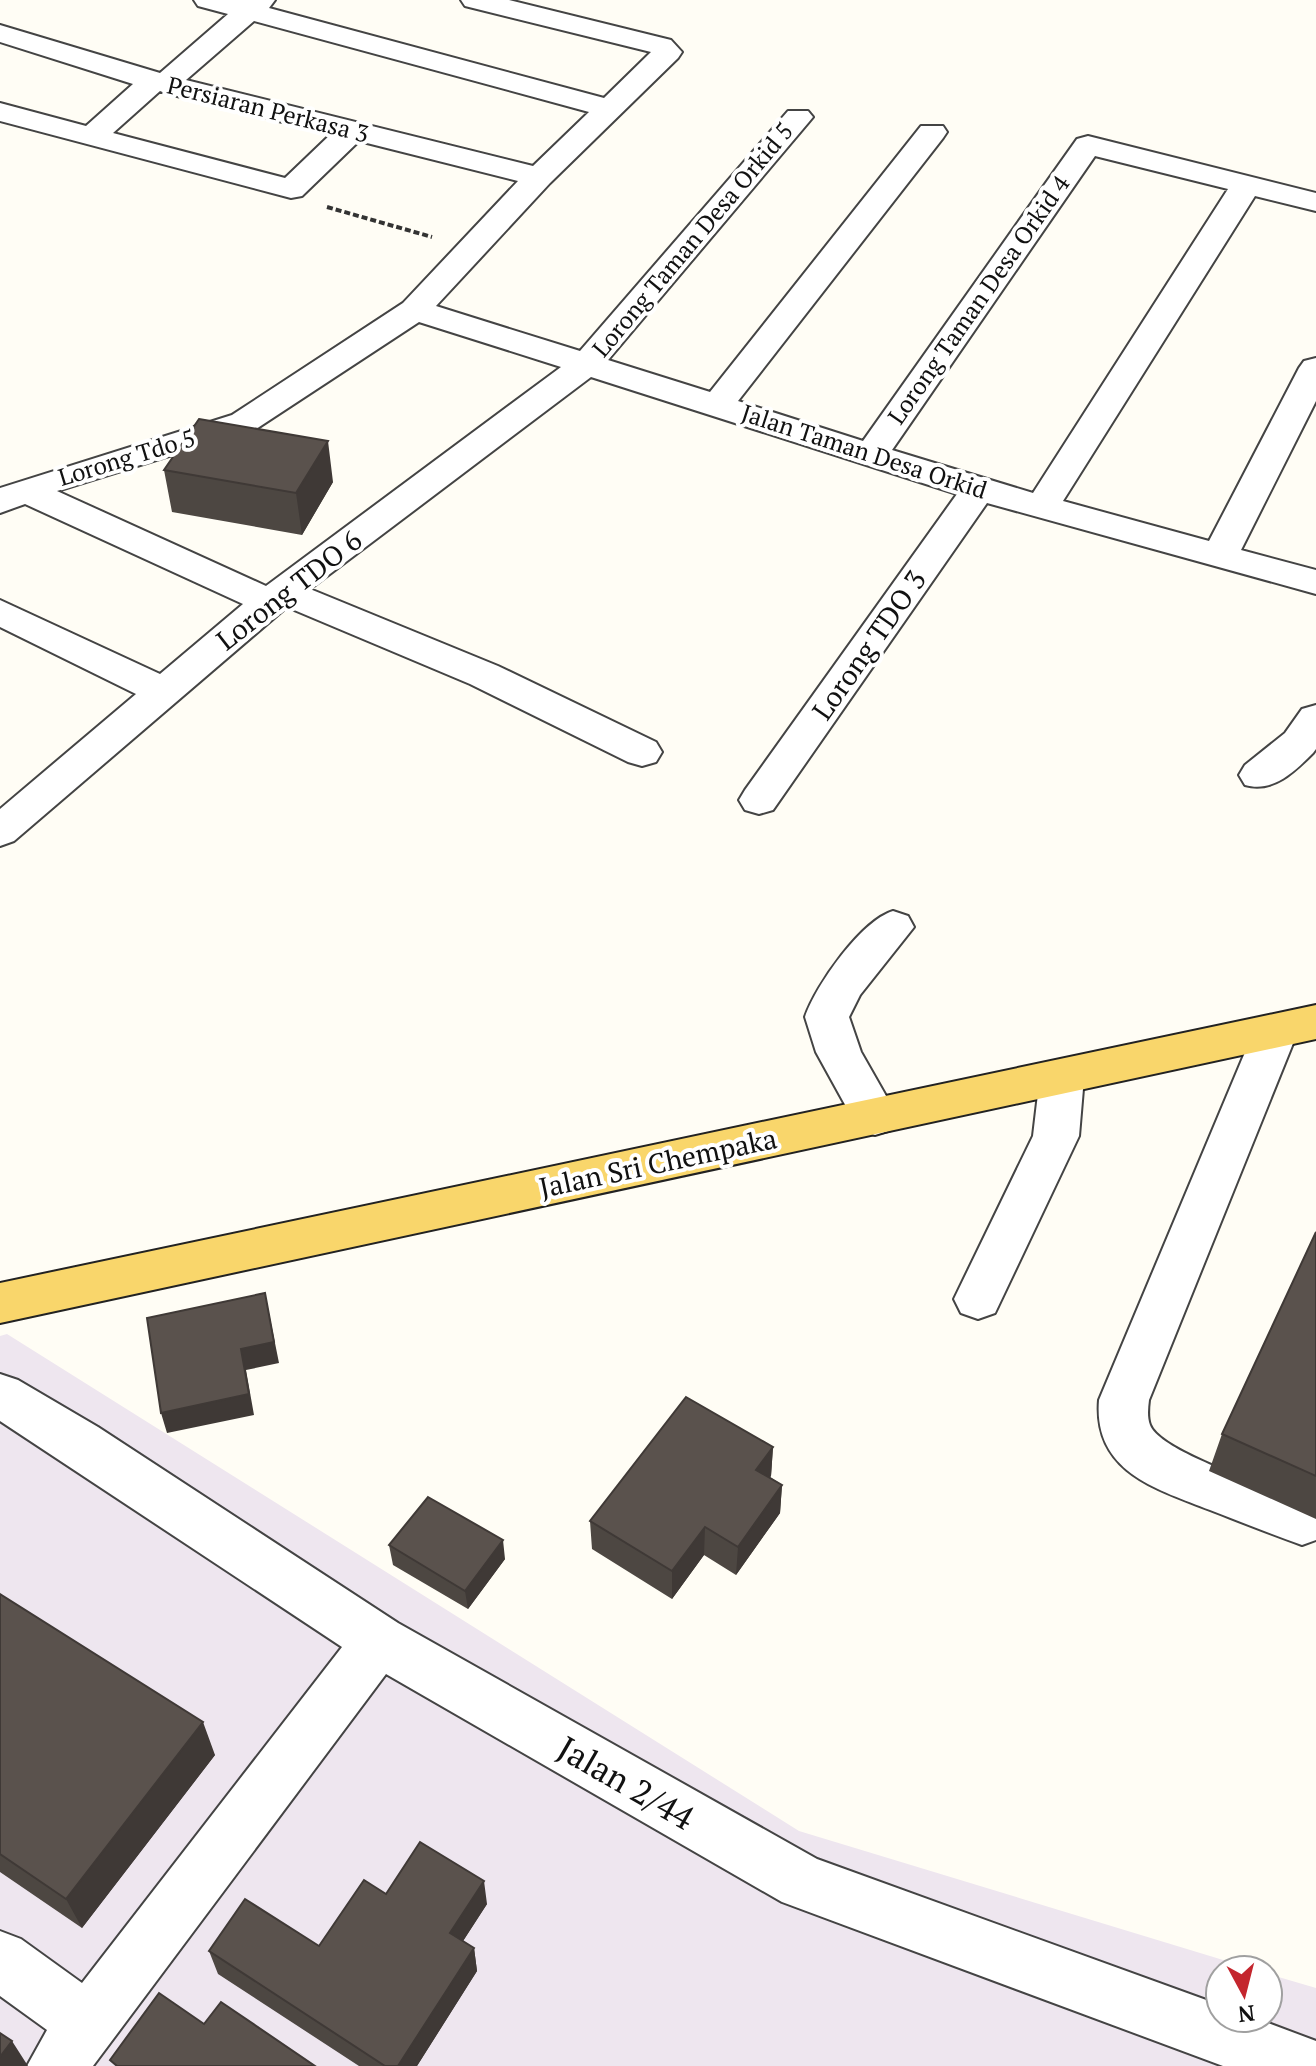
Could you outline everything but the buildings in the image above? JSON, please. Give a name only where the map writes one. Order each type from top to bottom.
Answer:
[{"type":"main road","name":"Jalan Sri Chempaka","points":[[0,1303],[1296,1026]]},
{"type":"street","points":[[208,0],[254,6],[611,109]]},
{"type":"street","points":[[415,310],[539,177],[667,55],[666,49],[475,0]]},
{"type":"street","points":[[90,138],[254,6]]},
{"type":"street","name":"Persiaran Perkasa 3","points":[[0,33],[160,82],[539,177]]},
{"type":"street","points":[[0,112],[291,189],[352,131]]},
{"type":"street","name":"Lorong Taman Desa Orkid 5","points":[[588,363],[798,117]]},
{"type":"street","points":[[718,405],[932,132]]},
{"type":"street","name":"Lorong Taman Desa Orkid 4","points":[[871,454],[1088,145],[1246,185]]},
{"type":"street","points":[[1042,506],[1246,185],[1316,202]]},
{"type":"street","name":"Jalan Taman Desa Orkid","points":[[415,310],[979,489],[1221,553],[1316,582]]},
{"type":"street","name":"Lorong Tdo 5","points":[[12,496],[244,422],[415,310]]},
{"type":"street","name":"Lorong TDO 6","points":[[9,811],[277,597],[588,363]]},
{"type":"street","points":[[1221,553],[1316,368]]},
{"type":"street","name":"Lorong TDO 3","points":[[759,800],[979,489]]},
{"type":"street","points":[[12,496],[484,675],[642,752]]},
{"type":"street","points":[[0,612],[163,691]]},
{"type":"street","points":[[1259,775],[1288,755],[1307,735],[1316,718]]},
{"type":"street","points":[[875,1117],[831,1034],[827,1017],[834,1001],[893,927]]},
{"type":"street","points":[[1296,1026],[1124,1400],[1121,1419],[1127,1438],[1141,1454],[1160,1467],[1302,1522]]},
{"type":"street","points":[[978,1299],[1056,1136],[1062,1077]]},
{"type":"street","name":"Jalan 2/44","points":[[0,1395],[80,1443],[379,1641],[802,1882],[1304,2066]]},
{"type":"street","points":[[0,1960],[73,2044],[379,1641]]},
{"type":"path","points":[[291,189],[307,201],[472,249]]},
{"type":"shaded area","points":[[7,1334],[799,1831],[1204,1954],[1204,2034],[1284,2034],[1284,1979],[1316,1988],[1316,2066],[0,2066],[0,1336]]}]
